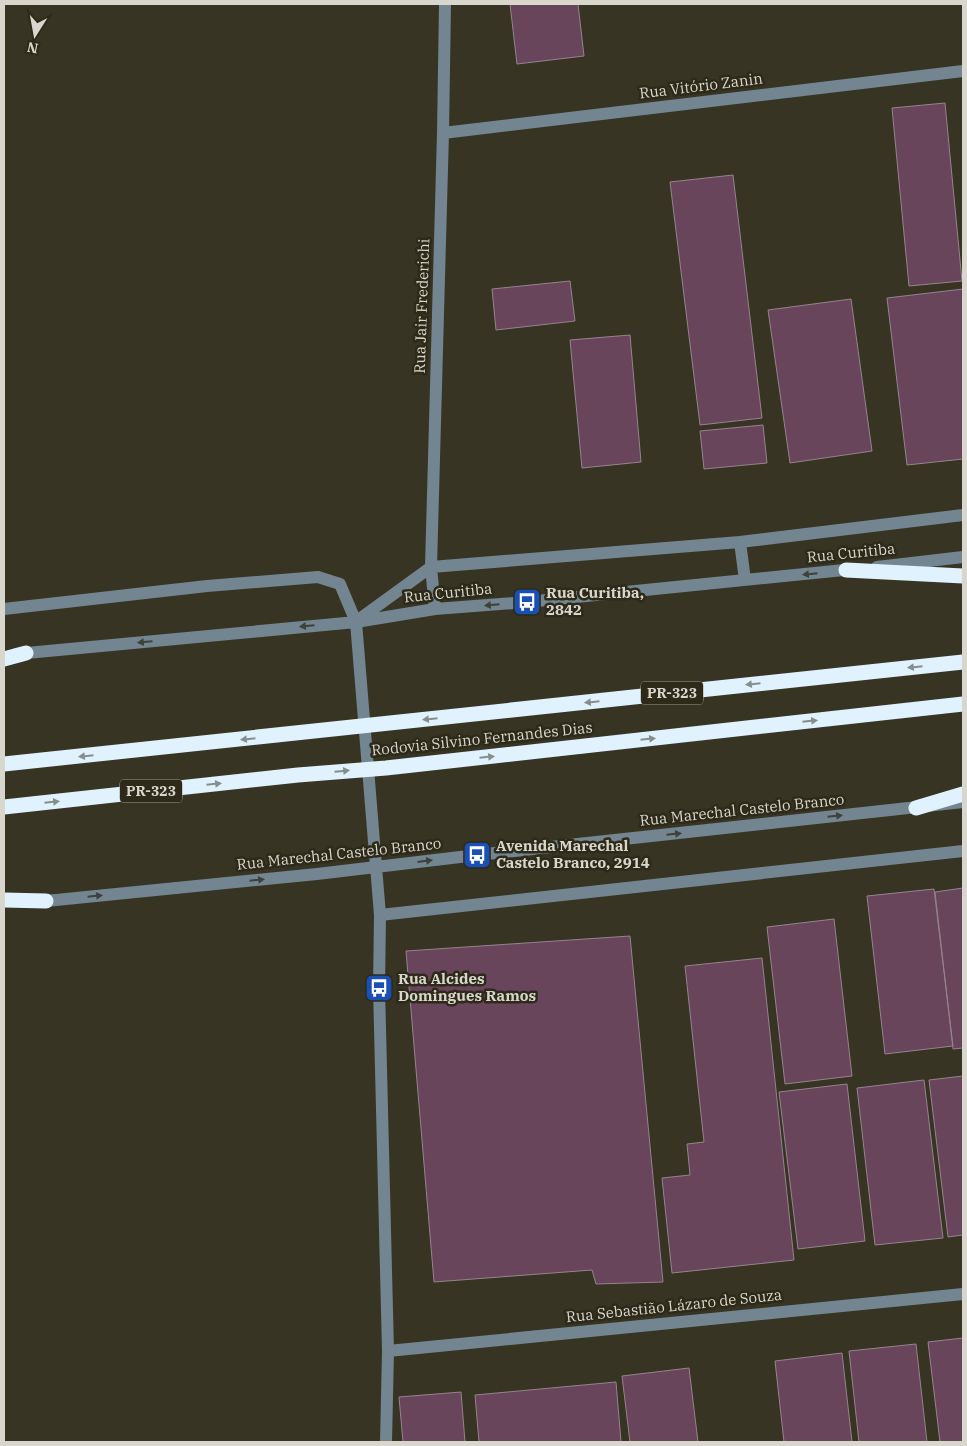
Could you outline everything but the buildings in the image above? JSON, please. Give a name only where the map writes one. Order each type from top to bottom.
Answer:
[{"type":"highway","points":[[846,570],[963,576]]},
{"type":"highway","points":[[4,657],[26,653]]},
{"type":"highway","name":"Rodovia Silvino Fernandes Dias","points":[[4,764],[963,662]]},
{"type":"highway","name":"Rodovia Silvino Fernandes Dias","points":[[4,807],[298,775],[386,768],[963,704]]},
{"type":"highway","points":[[916,808],[963,794]]},
{"type":"highway","points":[[4,900],[46,901]]},
{"type":"street","name":"Rua Jair Frederichi","points":[[434,609],[431,568],[445,4]]},
{"type":"street","name":"Rua Vitório Zanin","points":[[443,133],[963,72]]},
{"type":"street","name":"Rua Curitiba","points":[[431,568],[740,542],[963,515]]},
{"type":"street","points":[[740,542],[745,580]]},
{"type":"street","name":"Rua Curitiba","points":[[26,653],[356,622],[434,609],[527,602],[963,557]]},
{"type":"street","points":[[356,622],[431,568]]},
{"type":"street","points":[[4,610],[207,586],[318,577],[340,584],[356,622],[380,915],[379,988],[388,1351],[386,1442]]},
{"type":"street","name":"Rua Marechal Castelo Branco","points":[[4,906],[963,802]]},
{"type":"street","points":[[380,915],[963,851]]},
{"type":"street","name":"Rua Sebastião Lázaro de Souza","points":[[388,1351],[963,1294]]},
{"type":"place","name":"Rua Curitiba, 2842","points":[[527,602]]},
{"type":"place","name":"Avenida Marechal Castelo Branco, 2914","points":[[477,855]]},
{"type":"place","name":"Rua Alcides Domingues Ramos","points":[[379,988]]}]
